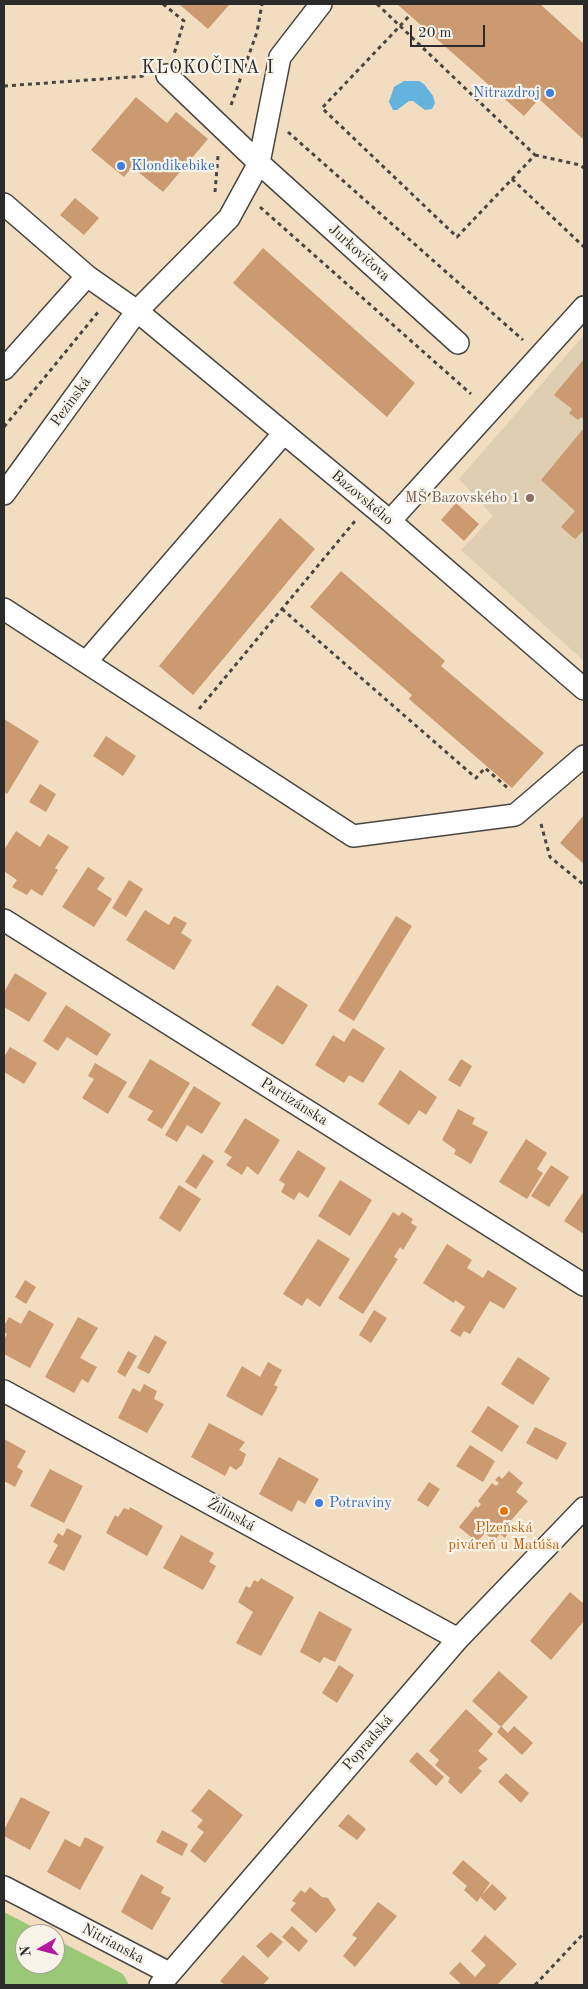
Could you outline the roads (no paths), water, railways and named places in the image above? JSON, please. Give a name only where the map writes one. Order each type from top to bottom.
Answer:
[{"type":"street","points":[[138,310],[229,218],[260,163],[280,57],[321,4]]},
{"type":"street","name":"Jurkovičova","points":[[167,75],[260,163],[458,343]]},
{"type":"street","name":"Bazovského","points":[[4,204],[86,276],[138,310],[368,502],[584,689]]},
{"type":"street","points":[[4,369],[86,276]]},
{"type":"street","points":[[390,521],[584,307]]},
{"type":"street","name":"Pezinská","points":[[4,494],[138,310]]},
{"type":"street","points":[[86,662],[284,433]]},
{"type":"street","points":[[4,609],[353,836],[515,815],[584,756]]},
{"type":"street","name":"Partizánska","points":[[4,920],[584,1284]]},
{"type":"street","name":"Žilinská","points":[[4,1391],[458,1639]]},
{"type":"street","name":"Popradská","points":[[164,1979],[458,1639],[584,1508]]},
{"type":"street","name":"Nitrianska","points":[[4,1887],[164,1979]]},
{"type":"water","points":[[404,81],[419,81],[424,84],[433,96],[435,103],[432,109],[425,110],[413,101],[409,101],[397,110],[393,110],[389,102],[394,87]]},
{"type":"place","name":"Nitrazdroj","points":[[550,93]]},
{"type":"place","name":"Klondikebike","points":[[121,166]]},
{"type":"place","name":"MŠ Bazovského 1","points":[[530,498]]},
{"type":"place","name":"Potraviny","points":[[319,1503]]},
{"type":"place","name":"Plzeňská piváreň u Matúša","points":[[504,1511]]},
{"type":"district","name":"KLOKOČINA I","points":[[208,68]]}]
